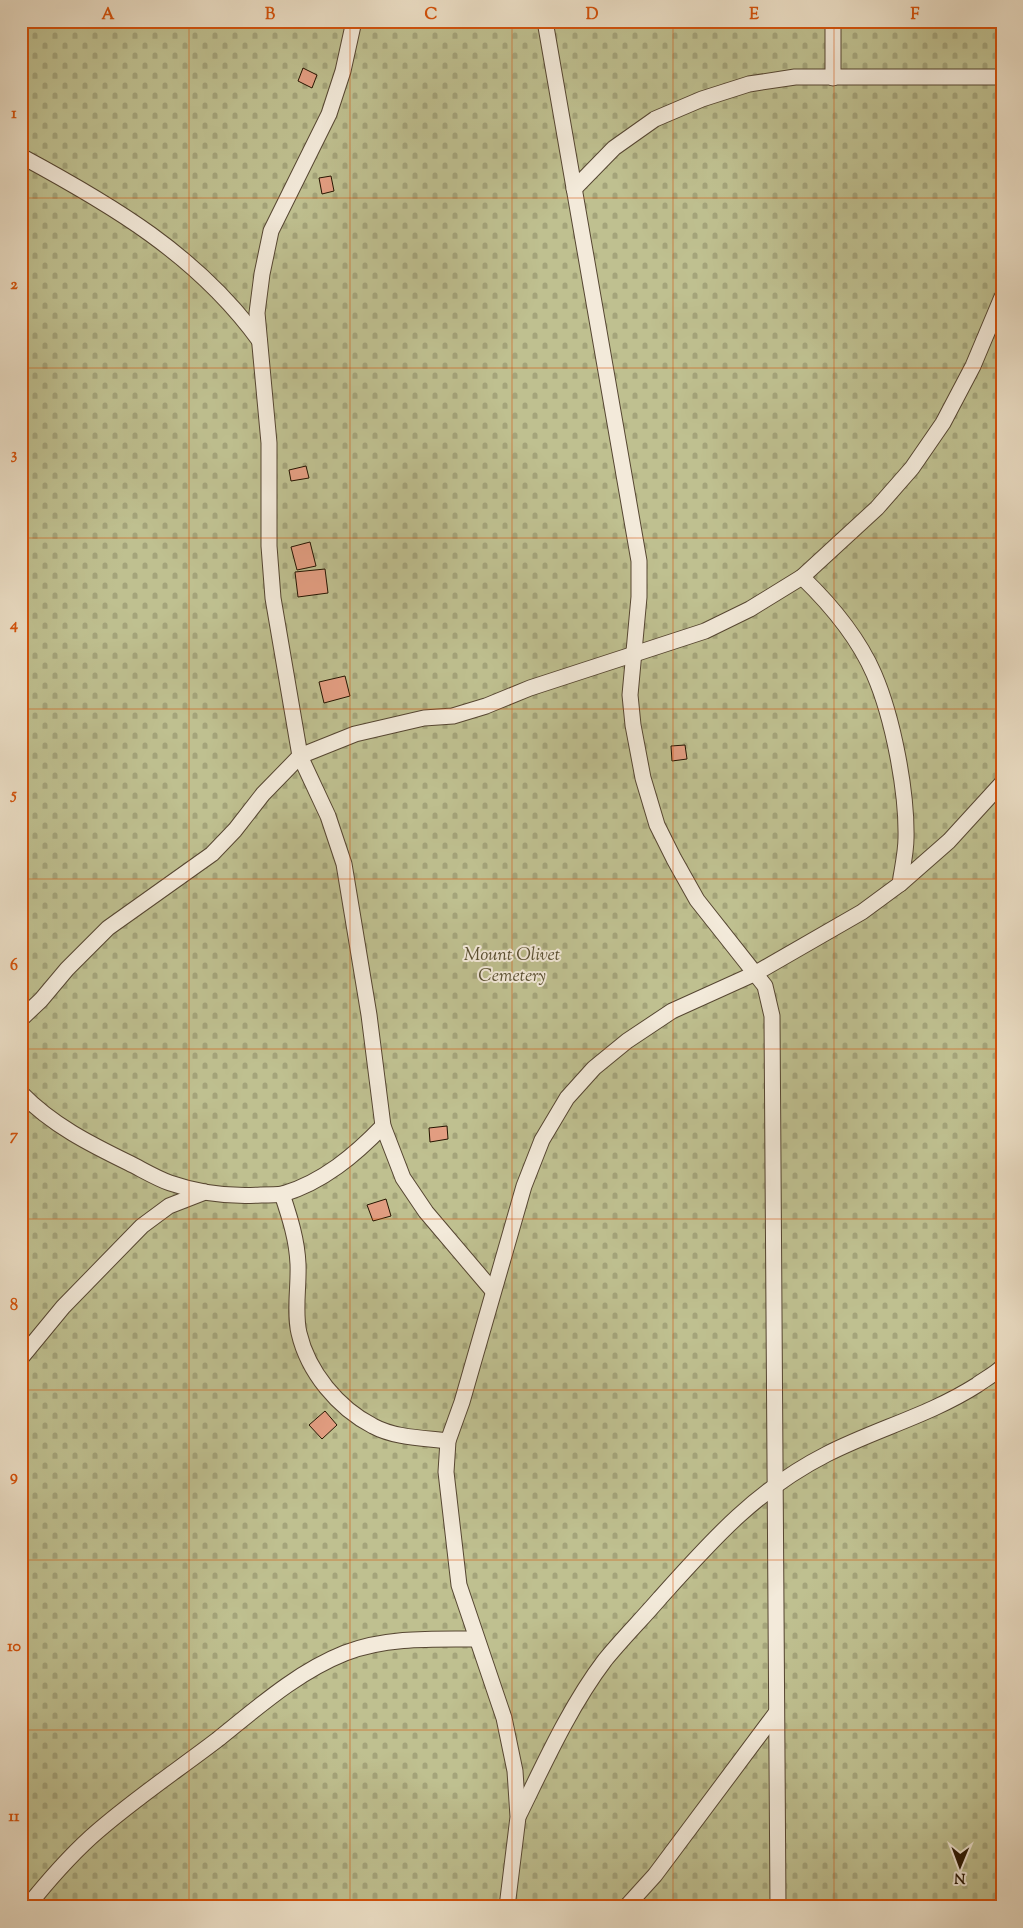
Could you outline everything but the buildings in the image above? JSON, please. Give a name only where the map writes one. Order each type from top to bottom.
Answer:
[{"type":"lane","points":[[354,21],[343,72],[329,114],[271,230],[262,274],[257,313],[269,443],[269,546],[273,598],[300,756],[328,816],[344,864],[369,1014],[383,1126],[403,1178],[426,1212],[493,1291]]},
{"type":"lane","points":[[545,21],[639,560],[639,597],[630,695],[633,725],[643,778],[657,825],[697,900],[765,986],[772,1016],[778,1907]]},
{"type":"lane","points":[[833,21],[833,78]]},
{"type":"lane","points":[[574,189],[614,148],[646,125],[702,98],[749,84],[796,77],[1002,77]]},
{"type":"lane","points":[[21,156],[120,212],[174,251],[235,308],[259,340]]},
{"type":"lane","points":[[21,1019],[108,928],[212,854],[235,830],[263,794],[300,756],[355,734],[414,720],[453,716],[486,706],[530,688],[635,656],[705,631],[750,609],[802,577],[877,508],[912,468],[943,423],[972,366],[1002,297]]},
{"type":"lane","points":[[802,577],[826,600],[851,633],[874,674],[889,721],[901,782],[906,838],[900,884]]},
{"type":"lane","points":[[508,1907],[518,1817],[515,1771],[504,1718],[459,1585],[446,1472],[448,1441],[462,1402],[524,1186],[542,1140],[567,1098],[594,1068],[627,1041],[672,1011],[756,973],[862,912],[900,884],[949,841],[1002,783]]},
{"type":"lane","points":[[21,1093],[35,1108],[78,1138],[170,1183],[205,1192],[245,1196],[282,1194],[307,1185],[336,1168],[362,1148],[383,1126]]},
{"type":"lane","points":[[21,1358],[63,1306],[142,1226],[169,1206],[205,1192]]},
{"type":"lane","points":[[282,1194],[297,1242],[299,1332],[307,1355],[321,1381],[345,1406],[374,1427],[409,1436],[448,1441]]},
{"type":"lane","points":[[518,1817],[552,1750],[605,1661],[716,1535],[775,1484],[826,1454],[958,1397],[1002,1367]]},
{"type":"lane","points":[[28,1907],[47,1882],[91,1837],[276,1694],[314,1668],[346,1652],[379,1644],[420,1639],[476,1639]]},
{"type":"lane","points":[[626,1907],[661,1867],[776,1713]]},
{"type":"green space","name":"Mount Olivet Cemetery","points":[[21,21],[1002,21],[1002,1907],[21,1907]]}]
